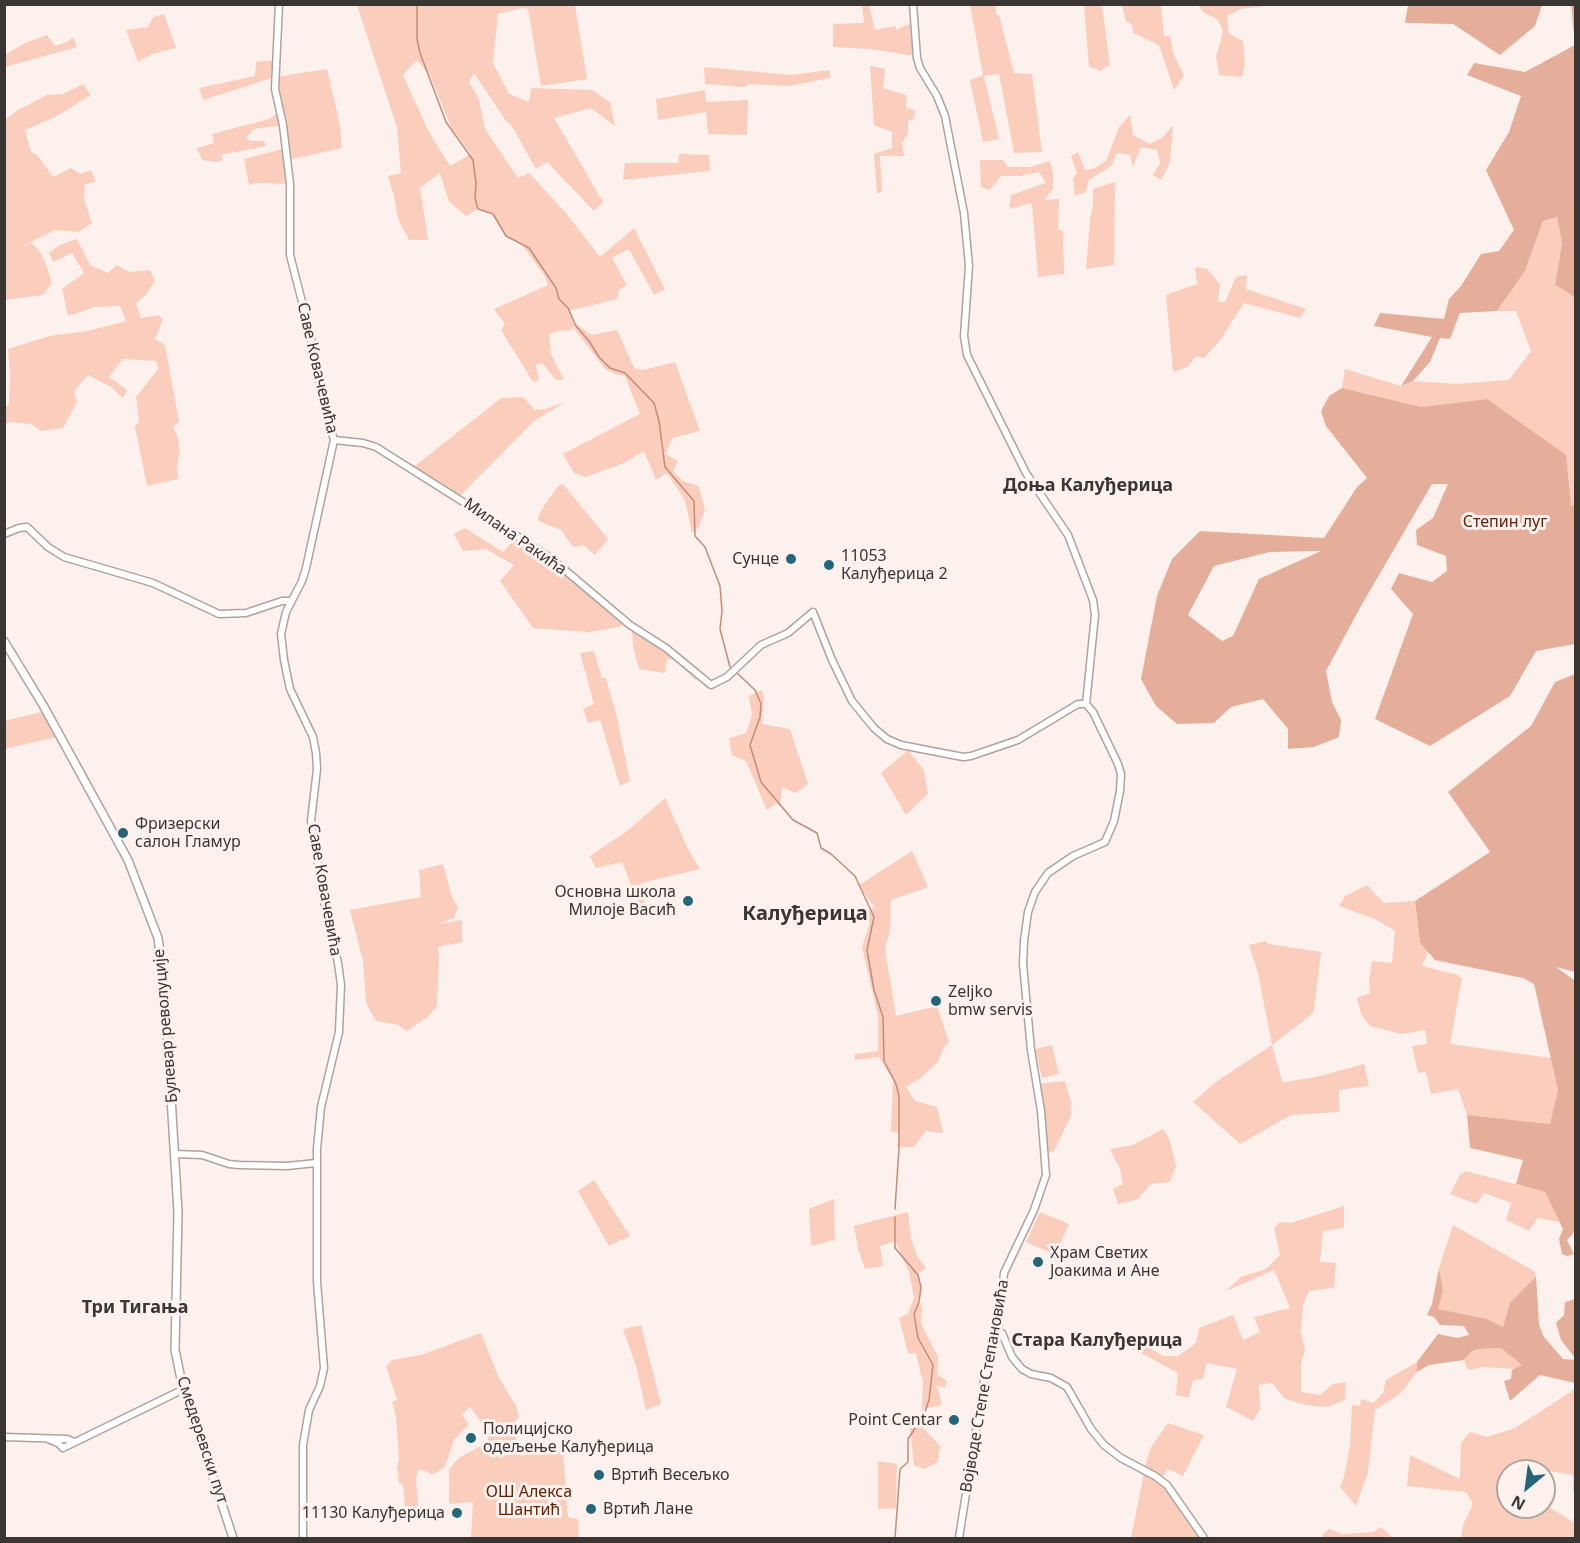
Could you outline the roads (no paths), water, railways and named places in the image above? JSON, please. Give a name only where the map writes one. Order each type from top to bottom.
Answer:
[{"type":"main road","name":"Булевар револуције","points":[[4,641],[43,705],[120,844],[141,889],[158,938],[164,982],[175,1154],[178,1234],[175,1341]]},
{"type":"main road","name":"Смедеревски пут","points":[[175,1341],[184,1389],[233,1539]]},
{"type":"street","name":"Саве Ковачевића","points":[[279,4],[275,89],[286,142],[290,184],[290,255],[334,440],[306,568],[282,627],[284,660],[291,689],[313,737],[316,753],[317,769],[311,821],[323,897],[340,973],[339,1032],[321,1107],[316,1162],[317,1274],[324,1368],[320,1386],[309,1410],[303,1445],[303,1539]]},
{"type":"street","points":[[913,4],[917,58],[945,116],[964,213],[969,266],[964,336],[967,355],[1026,472],[1068,536],[1093,600],[1095,615],[1086,704]]},
{"type":"street","name":"Милана Ракића","points":[[334,440],[363,443],[376,447],[526,542],[552,559],[633,627],[666,648],[711,685],[728,677],[761,645],[788,633],[813,612],[832,660],[852,701],[874,728],[898,744],[963,757],[971,756],[1018,740],[1080,703],[1086,704]]},
{"type":"street","points":[[4,534],[27,527],[48,547],[64,557],[153,583],[217,614],[242,614],[282,602],[291,602]]},
{"type":"street","name":"Војводе Степе Степановића","points":[[959,1539],[990,1348],[997,1330],[1004,1273],[1036,1204],[1046,1171],[1023,964],[1028,912],[1035,892],[1048,873],[1073,856],[1101,845],[1106,840],[1114,821],[1120,791],[1121,774],[1118,764],[1093,712],[1086,704]]},
{"type":"street","points":[[175,1154],[202,1155],[239,1165],[287,1166],[316,1162]]},
{"type":"street","points":[[997,1330],[1002,1333],[1012,1357],[1022,1369],[1031,1374],[1051,1378],[1067,1387],[1091,1429],[1104,1445],[1121,1458],[1167,1485],[1204,1539]]},
{"type":"street","points":[[48,1439],[63,1448],[184,1389]]},
{"type":"street","points":[[4,1437],[67,1438],[74,1442]]},
{"type":"waterway","points":[[417,4],[417,39],[420,53],[446,122],[473,160],[475,198],[478,209],[493,214],[506,236],[529,248],[556,288],[559,299],[568,308],[576,326],[599,357],[610,368],[625,373],[654,403],[659,421],[665,467],[694,501],[695,536],[705,547],[720,586],[722,611],[720,629],[730,667]]},
{"type":"waterway","points":[[737,673],[755,690],[761,704],[760,717],[750,745],[761,782],[793,820],[817,833],[821,848],[855,876],[874,917],[867,950],[874,990],[883,1017],[884,1061],[896,1084],[899,1096],[899,1148],[895,1209]]},
{"type":"waterway","points":[[895,1217],[895,1248],[918,1275],[921,1287],[919,1302],[914,1314],[918,1338],[933,1365],[929,1400],[924,1415],[908,1439],[908,1462],[900,1469],[895,1538]]},
{"type":"place","name":"Сунце","points":[[791,559]]},
{"type":"place","name":"11053 Калуђерица 2","points":[[829,565]]},
{"type":"place","name":"Фризерски салон Гламур","points":[[123,833]]},
{"type":"place","name":"Основна школа Милоје Васић","points":[[688,901]]},
{"type":"place","name":"Zeljko bmw servis","points":[[936,1001]]},
{"type":"place","name":"Храм Светих Јоакима и Ане","points":[[1038,1262]]},
{"type":"place","name":"Point Centar","points":[[954,1420]]},
{"type":"place","name":"Полицијско одељење Калуђерица","points":[[471,1438]]},
{"type":"place","name":"Вртић Весељко","points":[[599,1475]]},
{"type":"place","name":"Вртић Лане","points":[[591,1509]]},
{"type":"place","name":"11130 Калуђерица","points":[[457,1513]]},
{"type":"district","name":"Доња Калуђерица","points":[[1088,486]]},
{"type":"district","name":"Калуђерица","points":[[805,914]]},
{"type":"district","name":"Три Тигања","points":[[135,1308]]},
{"type":"district","name":"Стара Калуђерица","points":[[1097,1341]]},
{"type":"park label","name":"Степин луг","points":[[1505,522]]},
{"type":"park label","name":"ОШ Алекса Шантић","points":[[529,1501]]}]
